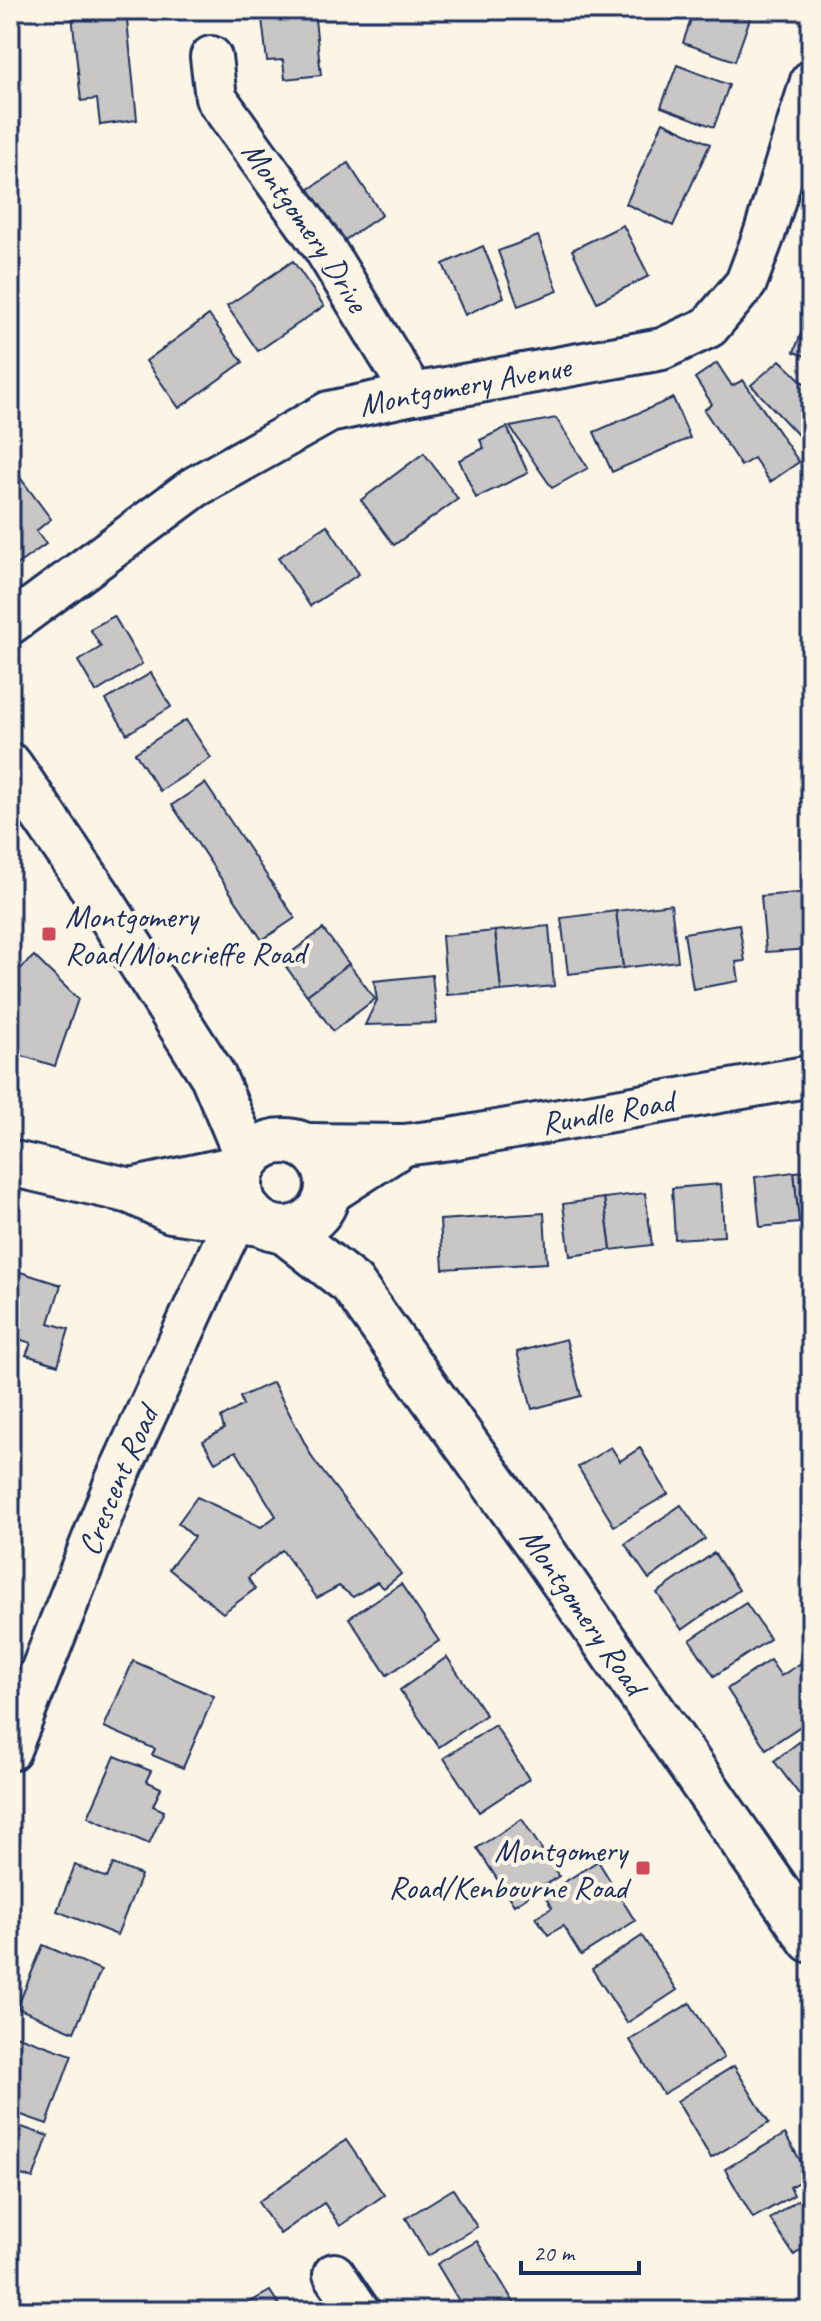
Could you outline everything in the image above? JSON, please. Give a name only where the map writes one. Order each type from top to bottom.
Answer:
[{"type":"street","name":"Montgomery Drive","points":[[211,57],[216,98],[324,248],[413,394]]},
{"type":"street","name":"Montgomery Avenue","points":[[10,624],[195,487],[329,412],[662,349],[709,327],[746,283],[765,232],[811,81]]},
{"type":"street","points":[[10,766],[97,894],[213,1076],[245,1163]]},
{"type":"street","points":[[10,1163],[131,1191],[171,1210],[262,1225],[296,1228],[308,1223],[326,1199],[326,1171],[321,1160],[213,1076]]},
{"type":"street","name":"Rundle Road","points":[[299,1143],[404,1145],[811,1076]]},
{"type":"street","points":[[262,1225],[241,1198],[240,1178],[245,1163],[257,1149],[270,1143],[299,1143]]},
{"type":"street","name":"Rundle Road","points":[[326,1199],[404,1145]]},
{"type":"street","points":[[131,1191],[245,1163]]},
{"type":"street","name":"Montgomery Road","points":[[326,1199],[352,1284],[528,1531],[811,1940]]},
{"type":"street","name":"Montgomery Road","points":[[262,1225],[352,1284]]},
{"type":"street","name":"Crescent Road","points":[[10,1750],[116,1480],[223,1245],[229,1233],[262,1225]]},
{"type":"street","points":[[334,2274],[359,2311]]},
{"type":"building","points":[[126,10],[137,120],[100,125],[97,99],[81,101],[72,14]]},
{"type":"building","points":[[261,10],[314,10],[321,75],[285,79],[283,60],[267,61]]},
{"type":"building","points":[[694,10],[753,10],[735,61],[683,43]]},
{"type":"building","points":[[677,65],[729,85],[714,127],[661,107]]},
{"type":"building","points":[[663,122],[710,144],[673,226],[626,204]]},
{"type":"building","points":[[348,163],[382,215],[333,248],[299,196]]},
{"type":"building","points":[[623,225],[649,276],[597,302],[572,250]]},
{"type":"building","points":[[538,236],[558,291],[518,306],[498,251]]},
{"type":"building","points":[[483,246],[504,297],[465,315],[443,264]]},
{"type":"building","points":[[293,261],[324,306],[258,351],[227,306]]},
{"type":"building","points":[[811,307],[811,358],[794,352]]},
{"type":"building","points":[[209,315],[243,362],[179,408],[146,361]]},
{"type":"building","points":[[780,360],[811,390],[811,424],[798,435],[751,385]]},
{"type":"building","points":[[717,363],[732,386],[743,380],[799,462],[770,482],[754,458],[741,466],[704,410],[712,404],[695,378]]},
{"type":"building","points":[[673,398],[690,438],[612,472],[594,432]]},
{"type":"building","points":[[556,418],[588,468],[552,488],[510,427]]},
{"type":"building","points":[[507,427],[528,473],[476,498],[459,460],[484,448],[480,440]]},
{"type":"building","points":[[424,453],[458,499],[394,545],[361,500]]},
{"type":"building","points":[[10,464],[51,519],[36,531],[46,544],[15,566],[10,560]]},
{"type":"building","points":[[327,525],[359,574],[310,606],[278,558]]},
{"type":"building","points":[[114,616],[142,664],[96,692],[78,661],[101,647],[90,629]]},
{"type":"building","points":[[151,673],[171,707],[127,734],[106,700]]},
{"type":"building","points":[[186,720],[211,758],[160,791],[135,753]]},
{"type":"building","points":[[205,783],[295,918],[262,940],[172,805]]},
{"type":"building","points":[[810,892],[811,949],[766,952],[761,896]]},
{"type":"building","points":[[671,904],[678,961],[623,968],[616,911]]},
{"type":"building","points":[[616,911],[623,968],[568,974],[561,918]]},
{"type":"building","points":[[739,924],[745,961],[736,962],[739,981],[693,989],[684,933]]},
{"type":"building","points":[[549,926],[554,986],[501,991],[495,931]]},
{"type":"building","points":[[323,929],[349,964],[307,995],[281,960]]},
{"type":"building","points":[[495,931],[501,991],[447,995],[442,936]]},
{"type":"building","points":[[34,956],[78,999],[55,1066],[10,1052],[10,1027],[21,989],[12,977]]},
{"type":"building","points":[[349,964],[375,999],[333,1031],[307,995]]},
{"type":"building","points":[[432,975],[437,1023],[365,1025],[377,1000],[374,981]]},
{"type":"building","points":[[811,1171],[811,1222],[799,1223],[794,1172]]},
{"type":"building","points":[[794,1172],[799,1223],[760,1227],[755,1177]]},
{"type":"building","points":[[721,1184],[724,1236],[675,1239],[672,1188]]},
{"type":"building","points":[[645,1193],[652,1245],[611,1250],[604,1198]]},
{"type":"building","points":[[604,1198],[611,1250],[570,1256],[563,1204]]},
{"type":"building","points":[[544,1213],[547,1263],[443,1269],[440,1220]]},
{"type":"building","points":[[14,1270],[61,1285],[49,1323],[69,1329],[58,1365],[26,1355],[31,1343],[10,1336],[10,1283]]},
{"type":"building","points":[[566,1339],[581,1396],[532,1409],[517,1352]]},
{"type":"building","points":[[273,1382],[313,1459],[401,1574],[384,1588],[377,1582],[353,1597],[339,1586],[317,1598],[282,1550],[248,1578],[255,1589],[223,1613],[169,1569],[194,1537],[178,1523],[197,1497],[261,1527],[276,1516],[236,1451],[215,1462],[203,1441],[224,1429],[221,1418],[243,1405],[240,1397]]},
{"type":"building","points":[[611,1447],[620,1461],[640,1448],[668,1494],[614,1526],[578,1467]]},
{"type":"building","points":[[681,1505],[705,1539],[649,1579],[625,1544]]},
{"type":"building","points":[[714,1553],[739,1590],[682,1630],[657,1593]]},
{"type":"building","points":[[401,1584],[439,1641],[387,1675],[349,1618]]},
{"type":"building","points":[[746,1603],[770,1639],[714,1676],[690,1640]]},
{"type":"building","points":[[447,1657],[486,1715],[439,1747],[400,1690]]},
{"type":"building","points":[[770,1660],[781,1676],[804,1661],[811,1672],[811,1719],[766,1749],[727,1689]]},
{"type":"building","points":[[133,1661],[214,1696],[183,1768],[152,1755],[155,1749],[104,1727]]},
{"type":"building","points":[[495,1725],[529,1779],[479,1812],[444,1758]]},
{"type":"building","points":[[811,1733],[811,1810],[774,1761]]},
{"type":"building","points":[[115,1756],[151,1771],[146,1781],[161,1788],[153,1806],[164,1811],[149,1844],[88,1817]]},
{"type":"building","points":[[522,1819],[559,1876],[514,1905],[477,1848]]},
{"type":"building","points":[[598,1861],[635,1921],[581,1955],[563,1926],[548,1935],[536,1917],[552,1908],[544,1895]]},
{"type":"building","points":[[113,1864],[141,1875],[117,1935],[57,1911],[75,1865],[107,1878]]},
{"type":"building","points":[[642,1936],[677,1990],[627,2023],[592,1969]]},
{"type":"building","points":[[43,1945],[101,1970],[74,2032],[17,2008]]},
{"type":"building","points":[[690,2003],[724,2058],[663,2094],[630,2040]]},
{"type":"building","points":[[10,2033],[72,2055],[47,2124],[10,2111]]},
{"type":"building","points":[[734,2066],[769,2123],[711,2158],[677,2101]]},
{"type":"building","points":[[10,2123],[48,2136],[33,2179],[10,2171]]},
{"type":"building","points":[[785,2134],[809,2176],[790,2187],[794,2195],[753,2218],[725,2169]]},
{"type":"building","points":[[346,2140],[384,2195],[340,2226],[324,2203],[280,2234],[258,2202]]},
{"type":"building","points":[[453,2189],[477,2227],[428,2256],[406,2218]]},
{"type":"building","points":[[811,2191],[811,2256],[805,2247],[794,2255],[770,2219]]},
{"type":"building","points":[[477,2241],[516,2306],[507,2311],[465,2311],[437,2264]]},
{"type":"building","points":[[270,2291],[283,2311],[234,2311]]},
{"type":"place","name":"Montgomery Road/Moncrieffe Road","points":[[49,934]]},
{"type":"place","name":"Montgomery Road/Kenbourne Road","points":[[643,1868]]}]
